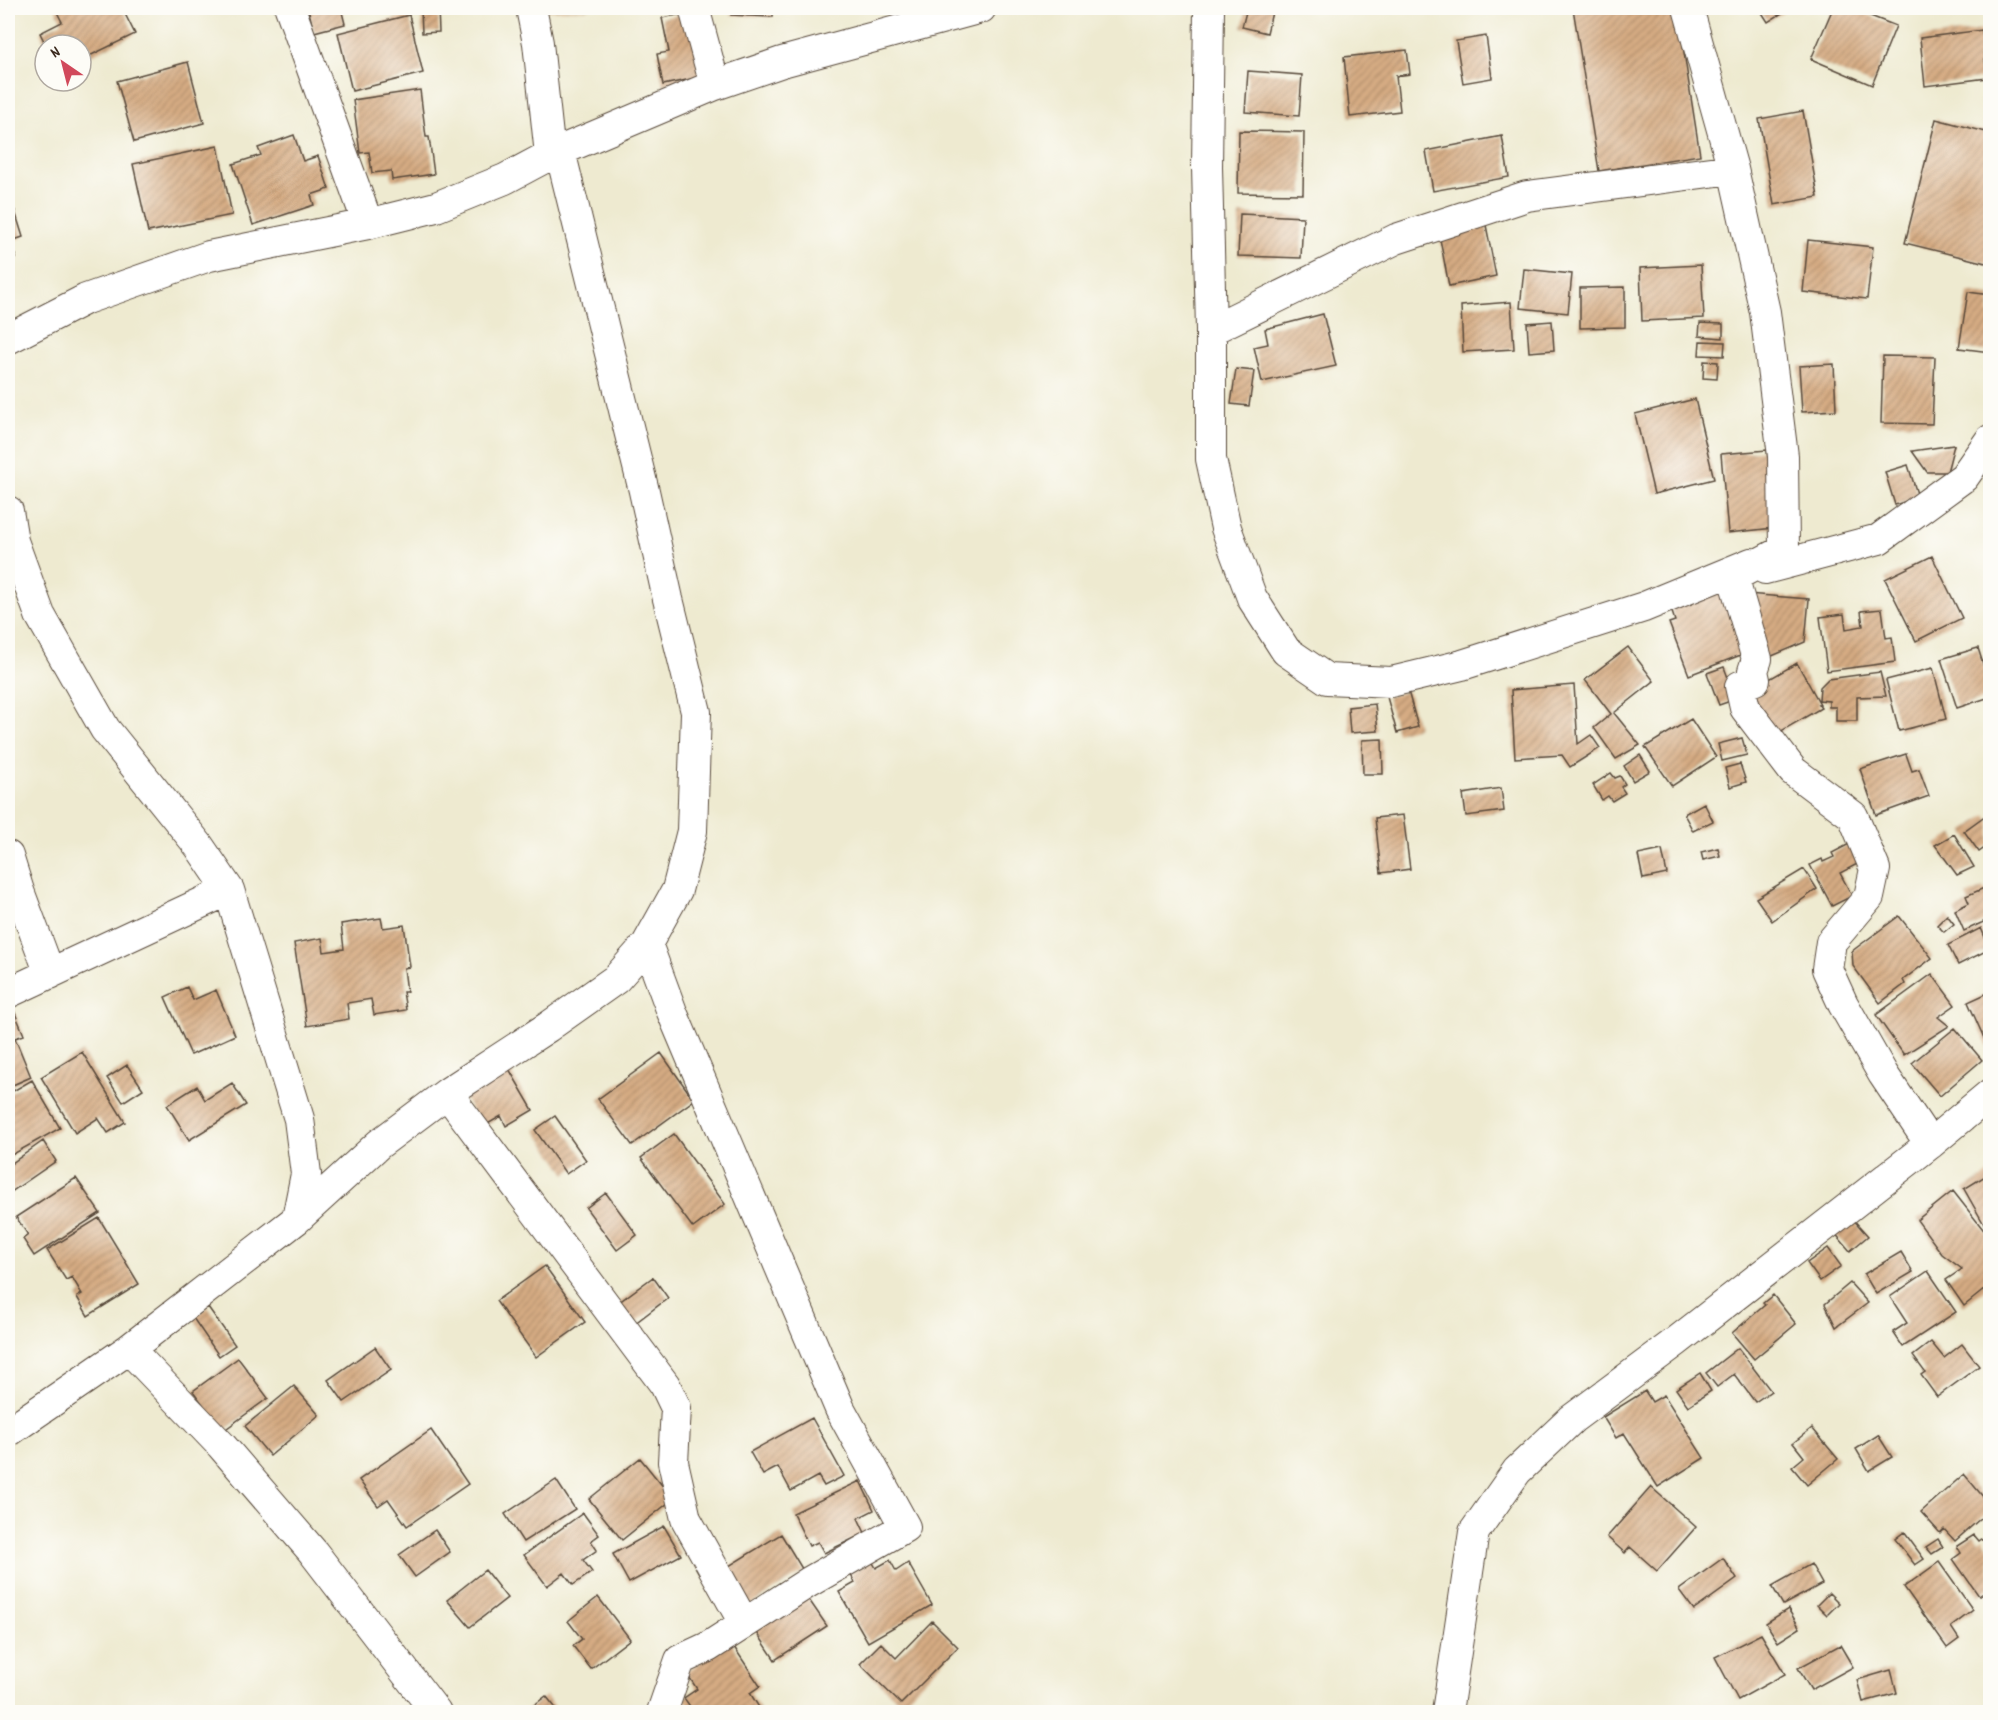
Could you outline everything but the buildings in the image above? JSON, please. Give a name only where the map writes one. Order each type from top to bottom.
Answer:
[{"type":"street","points":[[290,8],[368,224]]},
{"type":"street","points":[[8,1432],[129,1349],[297,1219],[379,1144],[447,1093],[548,1028],[616,979],[647,944],[677,890],[692,831],[696,712],[641,480],[555,153],[531,8]]},
{"type":"street","points":[[694,8],[715,85]]},
{"type":"street","points":[[8,339],[86,299],[209,256],[368,224],[436,207],[505,179],[555,153],[715,85],[909,17],[981,8]]},
{"type":"street","points":[[1209,8],[1207,167],[1211,459],[1226,528],[1252,598],[1286,651],[1327,679],[1391,682],[1462,665],[1644,607],[1784,550]]},
{"type":"street","points":[[1689,8],[1733,169],[1765,312],[1783,456],[1784,550]]},
{"type":"street","points":[[1211,330],[1396,239],[1527,196],[1733,169]]},
{"type":"street","points":[[1733,577],[1879,539],[1964,477],[1990,440]]},
{"type":"street","points":[[8,511],[13,542],[40,615],[105,729],[199,846],[229,890],[299,1119],[306,1174],[297,1219]]},
{"type":"street","points":[[1733,577],[1784,550]]},
{"type":"street","points":[[1733,577],[1757,659],[1753,671],[1755,680],[1740,686],[1745,708],[1793,771],[1852,816],[1875,869],[1869,897],[1831,942],[1827,969],[1843,1004],[1883,1074],[1930,1144]]},
{"type":"street","points":[[8,856],[50,974]]},
{"type":"street","points":[[8,993],[229,890]]},
{"type":"street","points":[[647,944],[672,1012],[840,1409],[905,1527],[809,1582],[708,1647],[680,1660],[662,1713]]},
{"type":"street","points":[[447,1093],[665,1384],[676,1408],[673,1462],[686,1519],[744,1623]]},
{"type":"street","points":[[1447,1713],[1474,1532],[1517,1471],[1572,1419],[1677,1341],[1930,1144],[1990,1094]]},
{"type":"street","points":[[129,1349],[221,1445],[313,1552],[436,1713]]}]
